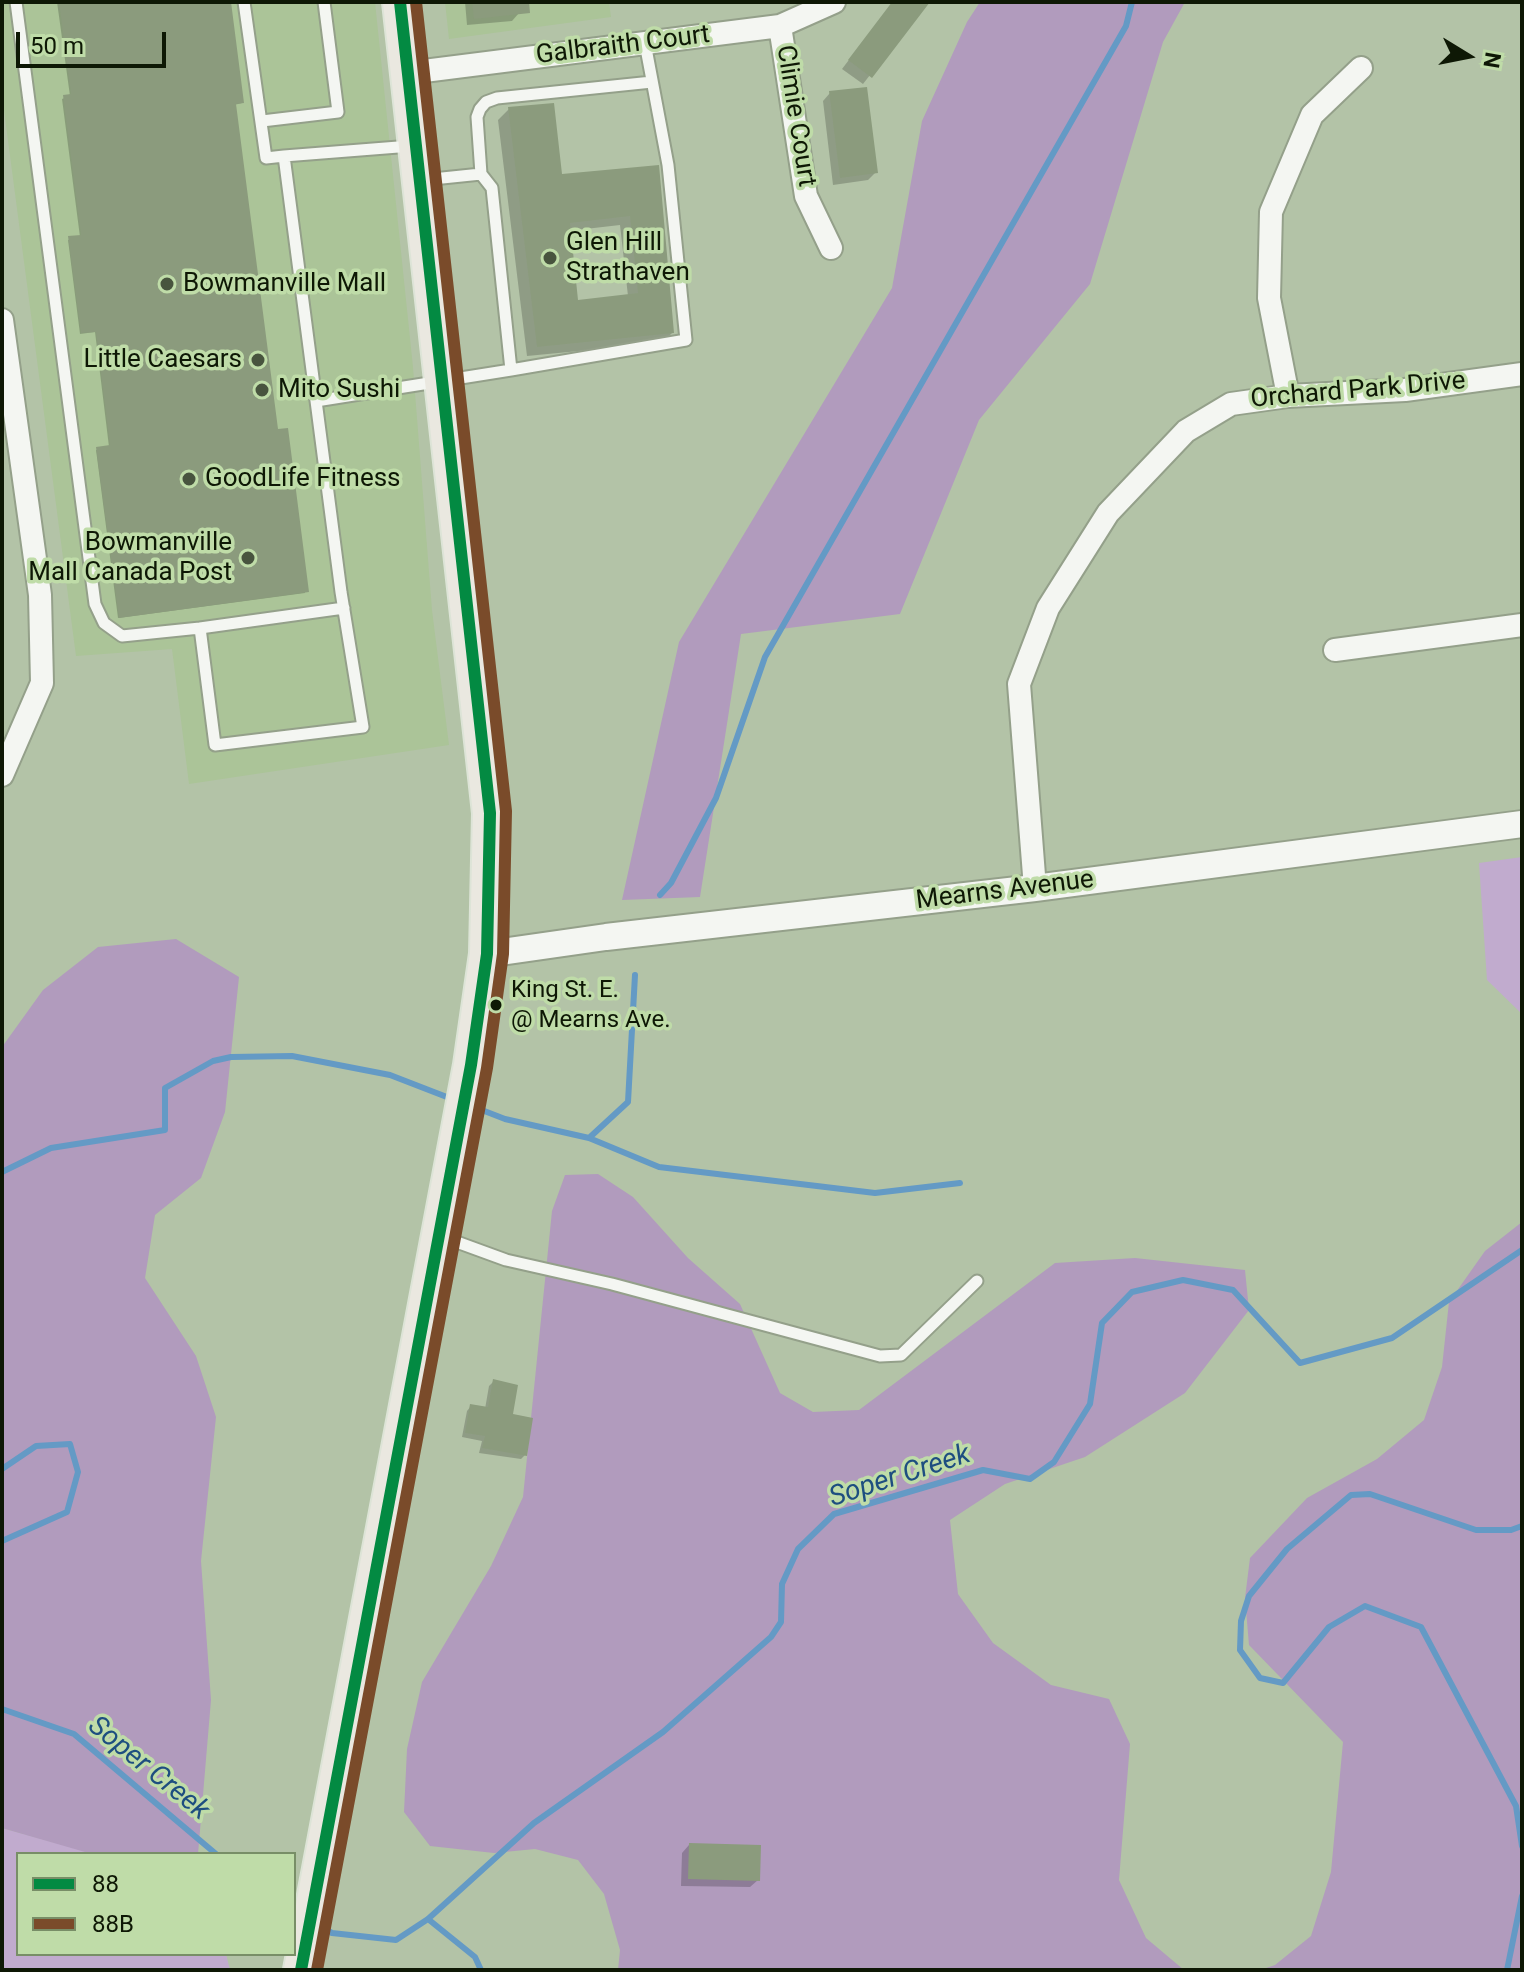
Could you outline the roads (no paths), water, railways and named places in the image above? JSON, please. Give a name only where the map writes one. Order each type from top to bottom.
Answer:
[{"type":"main road","points":[[302,1966],[471,1065],[487,954],[490,813],[400,2]]},
{"type":"street","name":"Galbraith Court","points":[[408,73],[780,26],[834,2]]},
{"type":"street","name":"Climie Court","points":[[780,26],[806,196],[831,248]]},
{"type":"street","points":[[1288,396],[1269,298],[1271,212],[1312,115],[1361,68]]},
{"type":"street","points":[[2,320],[40,595],[42,683],[2,775]]},
{"type":"street","name":"Orchard Park Drive","points":[[1035,888],[1019,684],[1048,608],[1108,513],[1186,431],[1231,404],[1288,396],[1405,390],[1522,374]]},
{"type":"street","points":[[1335,650],[1522,625]]},
{"type":"street","name":"Mearns Avenue","points":[[487,954],[1035,888],[1522,824]]},
{"type":"lane","points":[[16,2],[95,604],[104,623],[122,636],[344,608]]},
{"type":"lane","points":[[244,2],[266,158],[414,146]]},
{"type":"lane","points":[[262,121],[338,112],[324,2]]},
{"type":"lane","points":[[316,401],[442,383],[686,340],[668,165],[645,43]]},
{"type":"lane","points":[[511,370],[492,188],[481,174],[477,117],[486,102],[652,82]]},
{"type":"lane","points":[[200,628],[215,745],[363,727],[344,608],[284,156]]},
{"type":"lane","points":[[418,181],[481,174]]},
{"type":"lane","points":[[439,1236],[506,1260],[612,1284],[880,1356],[901,1355],[977,1281]]},
{"type":"waterway","points":[[660,895],[671,883],[716,798],[765,657],[1126,26],[1132,2]]},
{"type":"waterway","points":[[589,1138],[628,1102],[635,975]]},
{"type":"waterway","points":[[2,1172],[51,1148],[165,1130],[165,1088],[213,1061],[231,1057],[292,1056],[390,1075],[452,1099]]},
{"type":"waterway","points":[[474,1107],[505,1119],[589,1138],[659,1167],[875,1193],[960,1183]]},
{"type":"waterway","name":"Soper Creek","points":[[319,1926],[332,1933],[396,1940],[428,1919],[534,1823],[663,1732],[771,1637],[781,1622],[782,1584],[798,1549],[834,1514],[983,1470],[1030,1479],[1054,1462],[1090,1404],[1102,1323],[1132,1292],[1183,1280],[1233,1290],[1300,1363],[1392,1338],[1522,1250]]},
{"type":"waterway","points":[[2,1469],[36,1446],[70,1444],[78,1472],[67,1512],[2,1541]]},
{"type":"waterway","name":"Soper Creek","points":[[1522,1526],[1511,1530],[1476,1530],[1370,1494],[1351,1495],[1287,1549],[1249,1596],[1241,1621],[1240,1650],[1260,1678],[1283,1683],[1329,1627],[1365,1606],[1421,1627],[1516,1806],[1522,1846]]},
{"type":"waterway","name":"Soper Creek","points":[[2,1709],[74,1734],[214,1852]]},
{"type":"waterway","name":"Soper Creek","points":[[1507,1970],[1522,1896]]},
{"type":"waterway","points":[[428,1919],[475,1957],[481,1970]]},
{"type":"place","name":"Glen Hill Strathaven","points":[[550,258]]},
{"type":"place","name":"Bowmanville Mall","points":[[167,284]]},
{"type":"place","name":"Little Caesars","points":[[258,360]]},
{"type":"place","name":"Mito Sushi","points":[[262,390]]},
{"type":"place","name":"GoodLife Fitness","points":[[189,479]]},
{"type":"place","name":"Bowmanville Mall Canada Post","points":[[248,558]]},
{"type":"place","name":"King St. E. @ Mearns Ave.","points":[[496,1005]]}]
